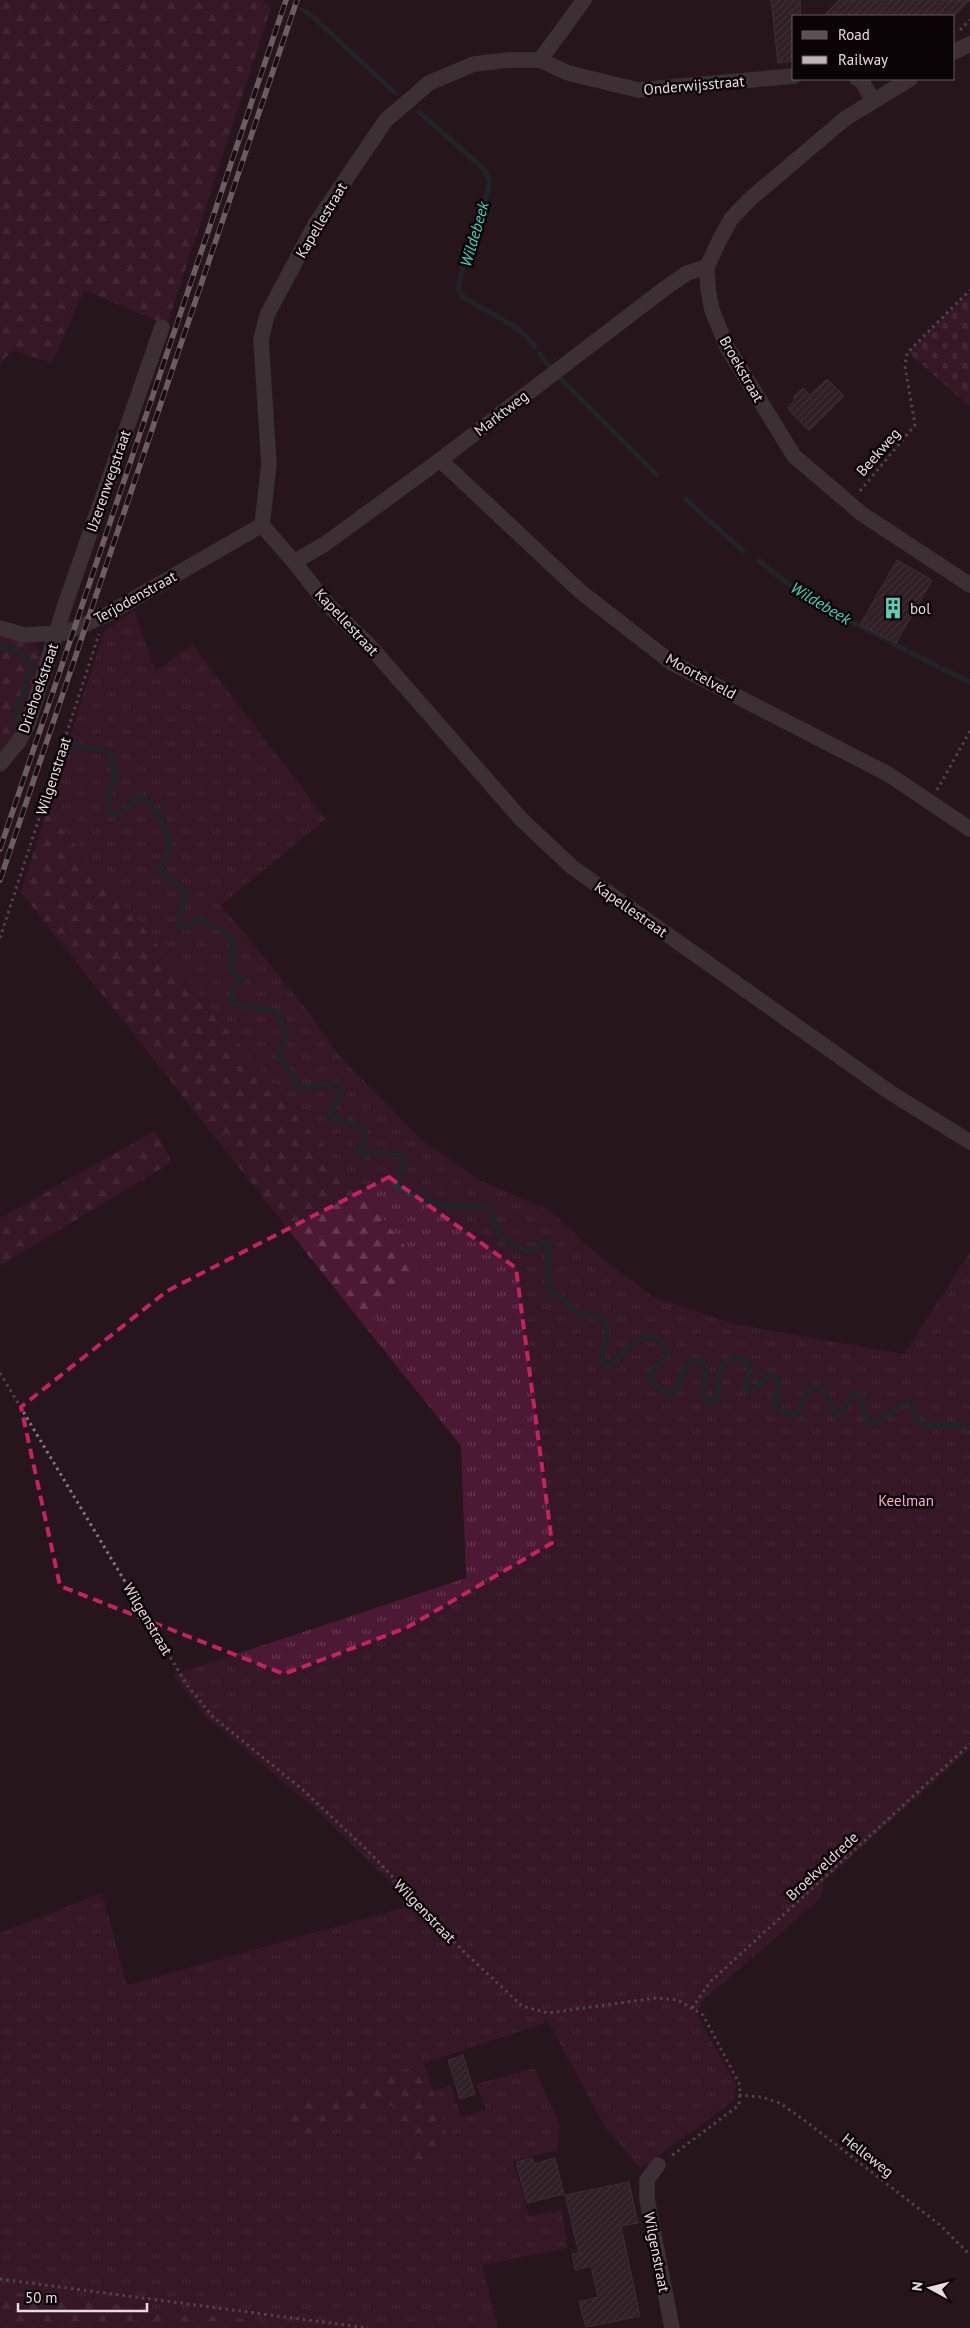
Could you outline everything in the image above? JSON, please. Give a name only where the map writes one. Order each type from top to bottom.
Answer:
[{"type":"street","points":[[540,60],[584,0]]},
{"type":"street","points":[[955,52],[970,44]]},
{"type":"street","name":"Kapellestraat","points":[[540,60],[508,60],[474,64],[429,83],[386,120],[316,223],[267,315],[260,340],[269,464],[262,525],[329,606],[368,644],[522,819],[572,867],[891,1093],[970,1142]]},
{"type":"street","name":"Onderwijsstraat","points":[[540,60],[568,73],[638,90],[792,76]]},
{"type":"street","points":[[861,80],[873,100]]},
{"type":"street","points":[[707,267],[731,219],[750,199],[846,118],[908,80]]},
{"type":"street","name":"Marktweg","points":[[294,562],[324,544],[440,460],[664,289],[687,273],[707,267]]},
{"type":"street","name":"Broekstraat","points":[[707,267],[708,289],[712,310],[727,347],[794,456],[850,504],[970,585]]},
{"type":"street","name":"IJzerenwegstraat","points":[[57,635],[65,605],[162,327]]},
{"type":"street","name":"Moortelveld","points":[[440,460],[581,592],[672,663],[888,774],[970,829]]},
{"type":"street","name":"Terjodenstraat","points":[[0,628],[24,635],[57,635],[106,615],[262,525]]},
{"type":"street","name":"Driehoekstraat","points":[[0,764],[19,741],[28,724],[57,635]]},
{"type":"street","name":"Wilgenstraat","points":[[658,2165],[647,2180],[646,2199],[672,2328]]},
{"type":"path","points":[[959,31],[970,20]]},
{"type":"path","name":"Beekweg","points":[[850,504],[878,467],[915,425],[905,366],[907,353],[970,290]]},
{"type":"path","name":"Wilgenstraat","points":[[0,938],[106,615]]},
{"type":"path","points":[[930,802],[970,731]]},
{"type":"path","name":"Wilgenstraat","points":[[0,1373],[187,1685],[212,1716],[302,1789],[371,1854],[461,1949],[522,2006],[548,2013],[656,1998],[678,2000],[703,2015],[740,2085],[740,2095]]},
{"type":"path","name":"Broekveldrede","points":[[692,2008],[710,1982],[970,1744]]},
{"type":"path","points":[[658,2165],[739,2105],[740,2095]]},
{"type":"path","name":"Helleweg","points":[[740,2095],[762,2097],[780,2103],[808,2122],[940,2225],[970,2256]]},
{"type":"path","points":[[0,2279],[368,2328]]},
{"type":"highlighted area","points":[[389,1177],[516,1268],[552,1543],[406,1628],[284,1674],[60,1586],[21,1407],[167,1291]]},
{"type":"green space","points":[[0,0],[263,0],[271,8],[167,325],[84,290],[52,363],[12,350],[0,364]]},
{"type":"green space","points":[[970,292],[970,407],[908,352]]},
{"type":"green space","name":"Keelman","points":[[134,611],[156,672],[192,644],[326,819],[221,905],[311,1015],[337,1053],[419,1138],[481,1181],[549,1210],[597,1254],[653,1297],[734,1324],[904,1354],[970,1252],[970,1749],[824,1881],[821,1898],[704,1999],[696,2014],[736,2084],[734,2100],[641,2169],[605,2127],[548,2022],[283,2110],[293,2143],[396,2104],[412,2162],[452,2151],[433,2091],[451,2085],[461,2118],[486,2109],[476,2084],[534,2068],[560,2125],[557,2150],[513,2161],[529,2216],[562,2210],[568,2248],[482,2265],[498,2328],[321,2328],[0,2291],[0,1933],[102,1893],[127,1985],[413,1905],[318,1811],[207,1718],[173,1675],[466,1578],[461,1446],[366,1328],[422,1267],[47,810],[104,631]]},
{"type":"green space","points":[[0,636],[36,643],[42,658],[32,693],[17,732],[0,751]]},
{"type":"green space","points":[[47,810],[422,1267],[366,1328],[21,892]]},
{"type":"green space","points":[[155,1131],[172,1162],[0,1266],[0,1218]]},
{"type":"green space","points":[[424,2063],[452,2151],[412,2162],[396,2104],[293,2143],[283,2110]]},
{"type":"green space","points":[[0,2291],[321,2328],[0,2328]]},
{"type":"building","points":[[771,0],[800,0],[801,15],[792,15],[792,61],[778,63]]},
{"type":"building","points":[[839,0],[970,0],[955,15],[825,15]]},
{"type":"building","points":[[827,379],[844,396],[809,431],[787,408],[795,400],[793,397],[803,388],[810,395]]},
{"type":"building","name":"bol","points":[[897,560],[932,580],[896,643],[860,625]]},
{"type":"building","points":[[463,2055],[475,2094],[460,2099],[448,2060]]},
{"type":"building","points":[[532,2158],[534,2164],[555,2158],[564,2194],[527,2203],[516,2162]]},
{"type":"building","points":[[629,2182],[638,2223],[621,2226],[640,2316],[586,2327],[579,2302],[598,2297],[591,2266],[575,2270],[572,2254],[579,2253],[565,2195]]},
{"type":"waterway","name":"Wildebeek","points":[[302,10],[309,13],[395,93]]},
{"type":"waterway","name":"Wildebeek","points":[[419,112],[485,170],[489,181],[488,191],[464,262],[458,289],[463,297],[520,330],[535,347]]},
{"type":"waterway","name":"Wildebeek","points":[[540,354],[549,366]]},
{"type":"waterway","name":"Wildebeek","points":[[560,378],[657,475]]},
{"type":"waterway","name":"Wildebeek","points":[[686,499],[701,513]]},
{"type":"waterway","name":"Wildebeek","points":[[704,516],[743,551]]},
{"type":"waterway","name":"Wildebeek","points":[[759,561],[809,600],[887,640]]},
{"type":"waterway","name":"Wildebeek","points":[[892,643],[906,650]]},
{"type":"waterway","points":[[0,646],[19,652],[28,661],[29,667],[26,683],[15,712],[20,721]]},
{"type":"waterway","name":"Wildebeek","points":[[911,653],[937,666]]},
{"type":"waterway","name":"Wildebeek","points":[[942,669],[970,682]]},
{"type":"waterway","points":[[69,740],[84,748],[110,753],[115,779],[108,797],[111,815],[120,814],[140,796],[152,805],[156,811],[170,844],[160,870],[187,892],[178,919],[180,927],[187,929],[197,918],[226,933],[233,940],[230,969],[242,981],[233,987],[230,1002],[278,1012],[286,1035],[279,1056],[300,1088],[338,1083],[341,1092],[329,1116],[365,1130],[365,1139],[358,1152],[362,1155],[378,1151],[401,1156],[405,1163],[395,1186],[443,1205],[489,1207],[497,1230],[502,1237],[521,1249],[530,1252],[540,1244],[548,1242],[548,1282],[551,1292],[561,1296],[576,1312],[598,1317],[606,1321],[607,1331],[601,1362],[608,1367],[638,1341],[646,1337],[654,1337],[661,1342],[668,1353],[649,1375],[655,1386],[672,1394],[676,1391],[685,1366],[694,1360],[701,1361],[707,1371],[703,1388],[704,1396],[709,1403],[715,1401],[720,1370],[723,1364],[727,1360],[745,1360],[749,1367],[748,1381],[745,1389],[750,1393],[766,1377],[771,1375],[778,1378],[779,1385],[774,1406],[780,1411],[794,1416],[801,1407],[808,1392],[812,1387],[817,1387],[825,1393],[835,1414],[838,1415],[845,1409],[853,1393],[859,1395],[870,1422],[877,1423],[907,1401],[913,1406],[919,1423],[925,1425],[958,1425],[970,1428]]},
{"type":"railway","points":[[0,849],[286,0]]},
{"type":"railway","points":[[0,880],[297,0]]},
{"type":"place","name":"bol","points":[[893,608]]}]
